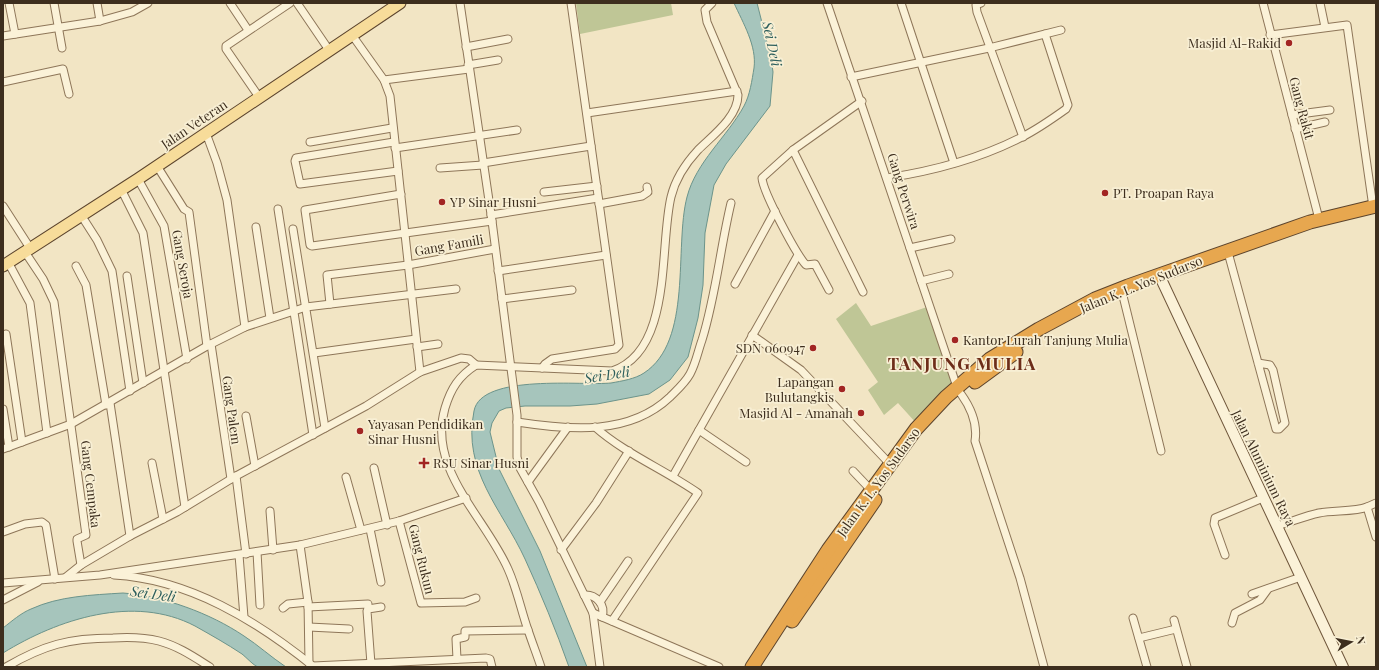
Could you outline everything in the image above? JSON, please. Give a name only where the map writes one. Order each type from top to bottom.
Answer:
[{"type":"highway","name":"Jalan K. L. Yos Sudarso","points":[[752,667],[828,550],[889,463],[916,429],[959,390],[990,359],[1038,328],[1095,299],[1319,219],[1375,209]]},
{"type":"highway","name":"Jalan K. L. Yos Sudarso","points":[[761,667],[915,441],[959,390],[1026,345],[1082,313],[1123,296],[1160,277],[1229,256],[1307,229],[1375,209]]},
{"type":"main road","name":"Jalan Veteran","points":[[6,264],[157,166],[400,3]]},
{"type":"main road","name":"Jalan Aluminium Raya","points":[[1160,277],[1343,667]]},
{"type":"street","points":[[10,3],[14,34]]},
{"type":"street","points":[[54,3],[62,48]]},
{"type":"street","points":[[97,3],[100,21]]},
{"type":"street","points":[[230,3],[248,30]]},
{"type":"street","points":[[259,97],[226,48],[248,30],[290,3]]},
{"type":"street","points":[[297,3],[329,50]]},
{"type":"street","points":[[460,3],[502,299],[517,419],[517,457],[520,468],[540,502],[593,613],[600,667]]},
{"type":"street","points":[[542,368],[552,359],[618,347],[571,3]]},
{"type":"street","points":[[542,667],[528,630],[509,570],[494,542],[452,475],[445,459],[441,432],[444,412],[454,386],[461,376],[476,365],[612,371],[629,364],[637,356],[647,339],[654,322],[666,248],[671,198],[674,186],[698,150],[727,120],[738,100],[737,91],[707,22],[706,10],[712,3]]},
{"type":"street","name":"Gang Perwira","points":[[827,3],[851,77],[862,101],[921,281],[959,390],[972,412],[977,429],[975,441],[1020,578],[1044,667]]},
{"type":"street","points":[[901,3],[954,163]]},
{"type":"street","name":"Gang Rakit","points":[[1263,3],[1270,35],[1319,219]]},
{"type":"street","points":[[1320,3],[1325,27]]},
{"type":"street","points":[[3,36],[100,21],[132,12],[144,4]]},
{"type":"street","points":[[978,4],[977,12],[989,48],[1023,137]]},
{"type":"street","points":[[1270,35],[1347,25],[1375,209]]},
{"type":"street","points":[[851,77],[989,48],[1061,30]]},
{"type":"street","points":[[888,178],[909,175],[954,163],[1023,137],[1068,107],[1045,34]]},
{"type":"street","points":[[352,35],[384,80],[390,96],[392,128],[405,233],[410,295],[420,372]]},
{"type":"street","points":[[466,47],[508,39]]},
{"type":"street","points":[[384,80],[468,67],[498,60]]},
{"type":"street","points":[[3,82],[63,69],[69,94]]},
{"type":"street","points":[[587,113],[737,91]]},
{"type":"street","points":[[829,290],[815,264],[806,265],[798,255],[775,211],[762,178],[792,150],[862,101]]},
{"type":"street","points":[[1292,115],[1330,110]]},
{"type":"street","points":[[1295,129],[1325,122]]},
{"type":"street","points":[[310,142],[392,128]]},
{"type":"street","points":[[398,171],[300,184],[295,161],[296,158],[517,130]]},
{"type":"street","points":[[206,133],[217,163],[227,200],[246,327]]},
{"type":"street","points":[[440,168],[483,164],[591,146]]},
{"type":"street","points":[[792,150],[863,292]]},
{"type":"street","name":"Gang Palem","points":[[157,166],[184,209],[190,213],[209,345],[234,478],[246,554]]},
{"type":"street","name":"Gang Seroja","points":[[138,178],[164,226],[187,359]]},
{"type":"street","points":[[544,192],[597,186]]},
{"type":"street","points":[[401,194],[306,209],[304,211],[309,243],[312,246],[405,233],[599,201],[642,196],[648,192],[647,187]]},
{"type":"street","points":[[121,189],[143,233],[185,507]]},
{"type":"street","points":[[517,419],[568,427],[613,426],[646,414],[664,402],[690,375],[707,323],[731,203]]},
{"type":"street","points":[[3,206],[53,299],[71,424]]},
{"type":"street","points":[[278,209],[292,311],[313,435]]},
{"type":"street","points":[[735,284],[775,211]]},
{"type":"street","points":[[81,215],[97,240],[112,271],[130,391]]},
{"type":"street","points":[[256,227],[270,318]]},
{"type":"street","points":[[293,229],[325,428]]},
{"type":"street","points":[[910,248],[950,238]]},
{"type":"street","name":"Gang Famili","points":[[330,304],[327,275],[408,265],[495,248]]},
{"type":"street","points":[[498,271],[606,255]]},
{"type":"street","points":[[673,476],[798,255]]},
{"type":"street","points":[[1229,256],[1258,364],[1276,429],[1279,429],[1286,423],[1273,370],[1270,364],[1258,364]]},
{"type":"street","points":[[6,264],[30,303],[47,433]]},
{"type":"street","points":[[76,266],[86,285],[130,536]]},
{"type":"street","points":[[921,281],[950,274]]},
{"type":"street","points":[[127,276],[143,383]]},
{"type":"street","points":[[3,409],[6,448],[71,424],[187,359],[209,345],[246,327],[270,318],[306,307],[456,289]]},
{"type":"street","points":[[502,299],[572,290]]},
{"type":"street","points":[[1123,296],[1161,451]]},
{"type":"street","points":[[6,334],[22,442]]},
{"type":"street","points":[[752,335],[801,370],[889,463]]},
{"type":"street","points":[[314,353],[416,339]]},
{"type":"street","points":[[416,347],[438,344]]},
{"type":"street","points":[[65,577],[81,565],[130,536],[366,406],[420,372],[461,358],[469,359],[476,365]]},
{"type":"street","points":[[246,416],[255,466]]},
{"type":"street","name":"Gang Cempaka","points":[[71,424],[86,535],[77,539],[81,565]]},
{"type":"street","points":[[595,426],[629,451],[673,476],[698,493],[612,622]]},
{"type":"street","points":[[528,482],[568,427]]},
{"type":"street","points":[[699,430],[746,462]]},
{"type":"street","points":[[562,550],[596,503],[629,451]]},
{"type":"street","points":[[152,463],[162,519]]},
{"type":"street","points":[[374,468],[387,525]]},
{"type":"street","points":[[853,471],[871,490]]},
{"type":"street","points":[[346,477],[361,530]]},
{"type":"street","points":[[3,583],[100,575],[273,550],[387,525],[466,498]]},
{"type":"street","points":[[1225,555],[1214,524],[1215,518],[1263,498]]},
{"type":"street","points":[[1277,526],[1318,513],[1342,510],[1360,510],[1376,503]]},
{"type":"street","points":[[1367,506],[1376,537]]},
{"type":"street","points":[[270,511],[273,550]]},
{"type":"street","name":"Gang Rukun","points":[[400,521],[421,604],[465,602],[476,598]]},
{"type":"street","points":[[3,532],[25,524],[42,522],[46,525],[55,579]]},
{"type":"street","points":[[370,529],[381,582]]},
{"type":"street","points":[[300,545],[308,604],[312,665]]},
{"type":"street","points":[[257,552],[260,605]]},
{"type":"street","points":[[239,555],[244,617]]},
{"type":"street","points":[[600,602],[628,561]]},
{"type":"street","points":[[100,575],[118,576],[171,586],[202,596],[244,617],[312,665],[371,664],[429,659],[488,658],[492,667]]},
{"type":"street","points":[[1252,594],[1301,577]]},
{"type":"street","points":[[3,600],[39,581]]},
{"type":"street","points":[[1232,623],[1235,613],[1260,600],[1268,589]]},
{"type":"street","points":[[584,595],[594,596],[600,602],[603,610],[602,617]]},
{"type":"street","points":[[283,608],[288,604],[368,604],[367,611],[371,664]]},
{"type":"street","points":[[368,609],[380,607]]},
{"type":"street","points":[[593,613],[719,667]]},
{"type":"street","points":[[1133,618],[1147,667]]},
{"type":"street","points":[[1174,620],[1187,667]]},
{"type":"street","points":[[309,627],[349,629]]},
{"type":"street","points":[[1139,638],[1176,629]]},
{"type":"street","points":[[464,667],[460,659],[456,639],[465,637],[465,631],[528,630]]},
{"type":"street","points":[[6,667],[46,647],[64,642],[83,638],[135,637],[146,638],[174,646],[187,652],[210,667]]},
{"type":"street","points":[[429,659],[430,667]]},
{"type":"green space","points":[[576,3],[671,3],[673,15],[580,34]]},
{"type":"green space","points":[[856,303],[871,326],[927,307],[954,386],[917,424],[898,403],[884,415],[868,390],[878,382],[836,319]]},
{"type":"water","points":[[734,3],[757,3],[771,58],[773,72],[770,106],[726,164],[714,185],[705,233],[703,285],[698,318],[688,357],[670,380],[649,394],[597,404],[506,408],[499,411],[492,423],[490,432],[499,469],[540,551],[587,667],[569,667],[548,612],[525,559],[486,489],[479,471],[474,452],[472,433],[474,411],[481,399],[495,391],[513,386],[535,384],[611,383],[633,378],[644,373],[659,358],[670,339],[676,316],[679,292],[683,218],[691,184],[697,172],[737,117],[748,97],[754,68],[753,51],[748,35]]},
{"type":"water","points":[[123,593],[170,602],[201,613],[244,636],[286,667],[258,667],[236,650],[195,626],[171,617],[147,612],[122,612],[97,615],[72,621],[48,630],[3,653],[3,628],[27,611],[53,601]]},
{"type":"place","name":"Masjid Al-Rakid","points":[[1289,43]]},
{"type":"place","name":"PT. Proapan Raya","points":[[1105,193]]},
{"type":"place","name":"YP Sinar Husni","points":[[442,202]]},
{"type":"place","name":"Kantor Lurah Tanjung Mulia","points":[[955,340]]},
{"type":"place","name":"SDN 060947","points":[[813,348]]},
{"type":"place","name":"Lapangan Bulutangkis","points":[[842,389]]},
{"type":"place","name":"Masjid Al - Amanah","points":[[861,413]]},
{"type":"place","name":"Yayasan Pendidikan Sinar Husni","points":[[360,431]]},
{"type":"place","name":"RSU Sinar Husni","points":[[424,463]]},
{"type":"district","name":"TANJUNG MULIA","points":[[962,364]]},
{"type":"water label","name":"Sei Deli","points":[[772,44]]},
{"type":"water label","name":"Sei Deli","points":[[607,375]]},
{"type":"water label","name":"Sei Deli","points":[[153,594]]}]
